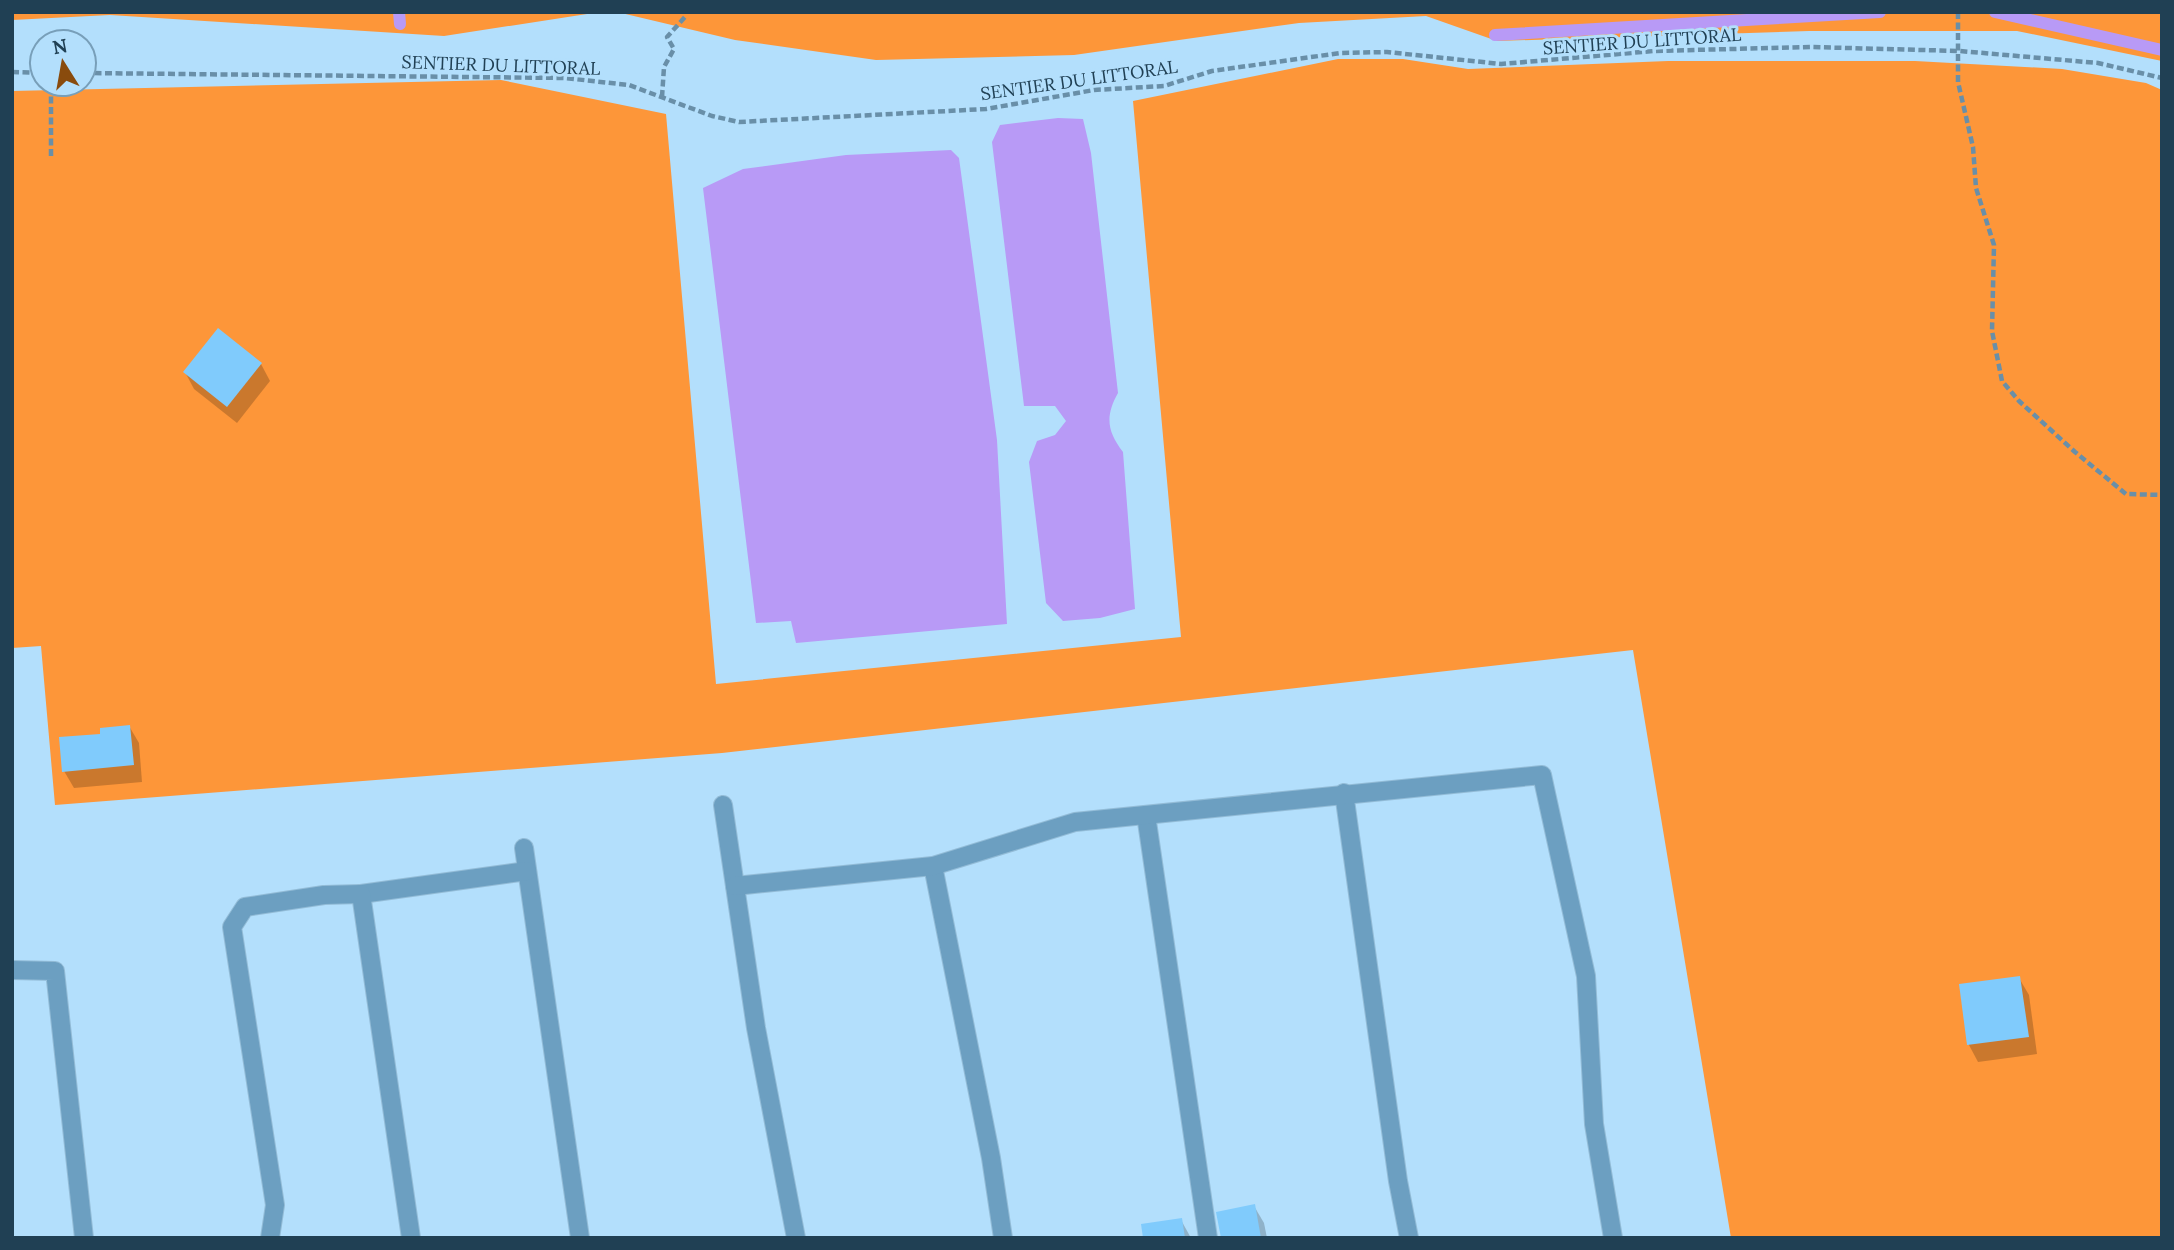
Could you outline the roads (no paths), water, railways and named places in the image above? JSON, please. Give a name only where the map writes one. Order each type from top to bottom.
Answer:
[{"type":"lane","points":[[735,886],[933,866],[1074,822],[1542,775],[1586,976],[1594,1124],[1613,1238]]},
{"type":"lane","points":[[1344,793],[1398,1181],[1409,1238]]},
{"type":"lane","points":[[723,805],[755,1028],[796,1238]]},
{"type":"lane","points":[[1146,815],[1208,1238]]},
{"type":"lane","points":[[524,849],[580,1238]]},
{"type":"lane","points":[[933,866],[991,1158],[1003,1238]]},
{"type":"lane","points":[[270,1238],[275,1205],[232,927],[245,907],[527,871]]},
{"type":"lane","points":[[361,894],[411,1238]]},
{"type":"lane","points":[[12,970],[54,971],[84,1238]]},
{"type":"waterway","points":[[399,12],[400,24]]},
{"type":"waterway","points":[[1495,35],[1880,12]]},
{"type":"waterway","points":[[1995,12],[2162,50]]}]
